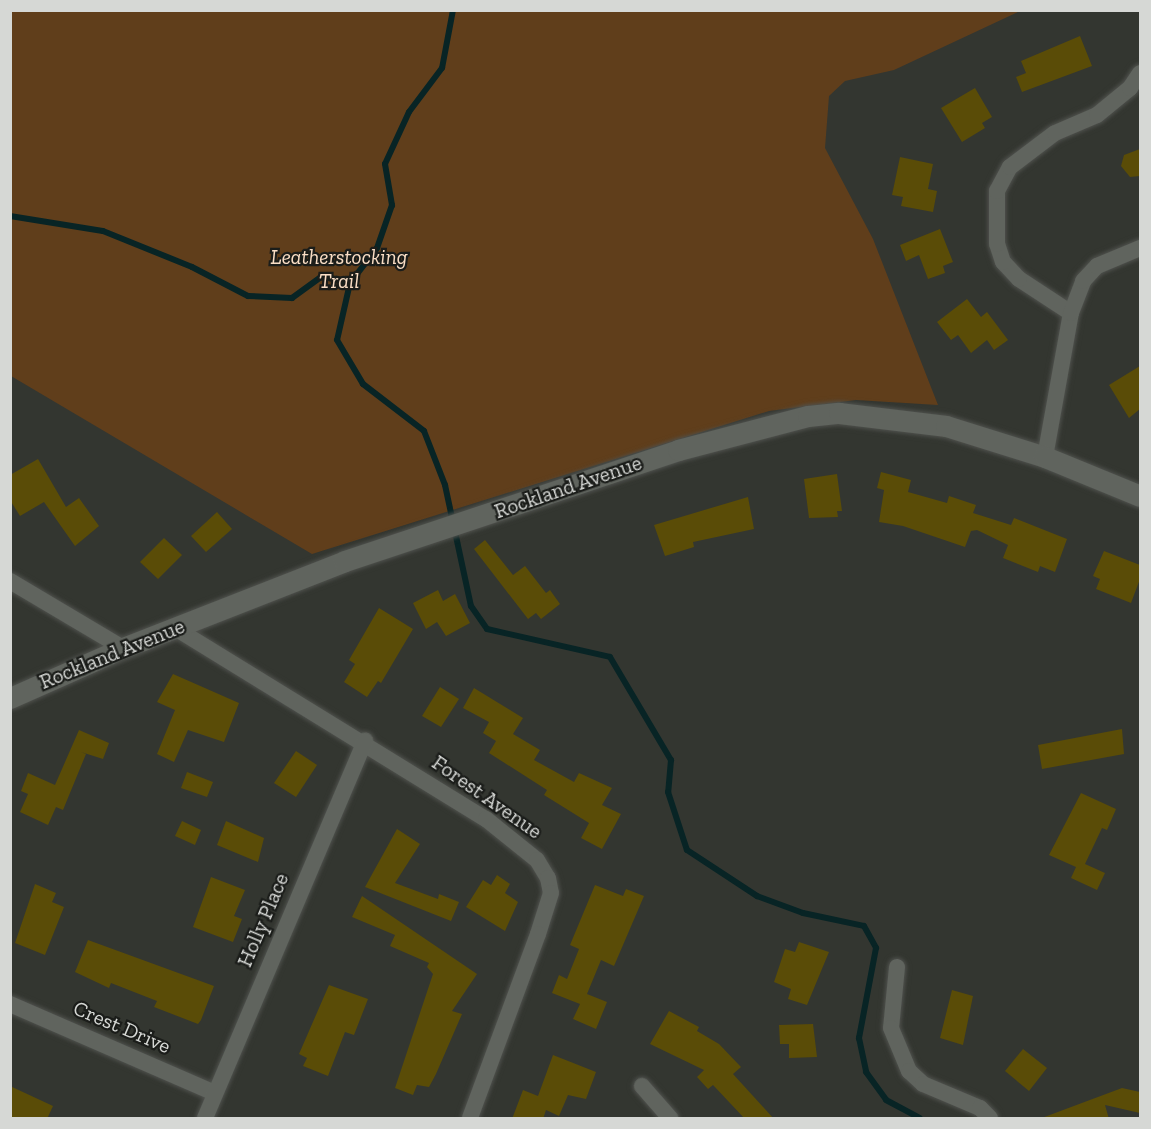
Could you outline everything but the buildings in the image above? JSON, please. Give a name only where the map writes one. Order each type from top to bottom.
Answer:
[{"type":"street","points":[[1071,313],[1019,279],[1004,262],[996,244],[997,191],[1010,167],[1055,133],[1097,115],[1130,88],[1140,73]]},
{"type":"street","points":[[1045,457],[1071,313],[1083,281],[1097,266],[1140,248]]},
{"type":"street","name":"Rockland Avenue","points":[[10,698],[123,648],[345,561],[678,450],[808,416],[839,413],[946,426],[1045,457],[1140,496]]},
{"type":"street","points":[[10,581],[123,648]]},
{"type":"street","name":"Forest Avenue","points":[[175,627],[365,741],[486,819],[537,860],[548,878],[551,893],[538,934],[470,1119]]},
{"type":"street","name":"Holly Place","points":[[205,1119],[365,741]]},
{"type":"street","points":[[897,967],[891,1028],[909,1071],[923,1084],[980,1108],[990,1119]]},
{"type":"street","name":"Crest Drive","points":[[10,1004],[215,1092]]},
{"type":"street","points":[[642,1086],[670,1119]]},
{"type":"green space","name":"Leatherstocking Trail","points":[[11,11],[1020,11],[894,70],[845,81],[829,96],[825,148],[873,239],[938,405],[856,400],[769,411],[312,554],[11,376]]},
{"type":"waterway","points":[[453,10],[442,68],[409,112],[385,164],[392,205],[377,248],[350,283],[337,340],[363,384],[424,431],[445,485],[471,606],[487,629],[610,657],[671,760],[668,792],[687,850],[757,896],[803,913],[864,926],[876,948],[859,1038],[866,1072],[886,1100],[920,1118]]},
{"type":"waterway","points":[[10,216],[103,231],[192,267],[248,296],[292,298],[322,276],[350,283]]}]
